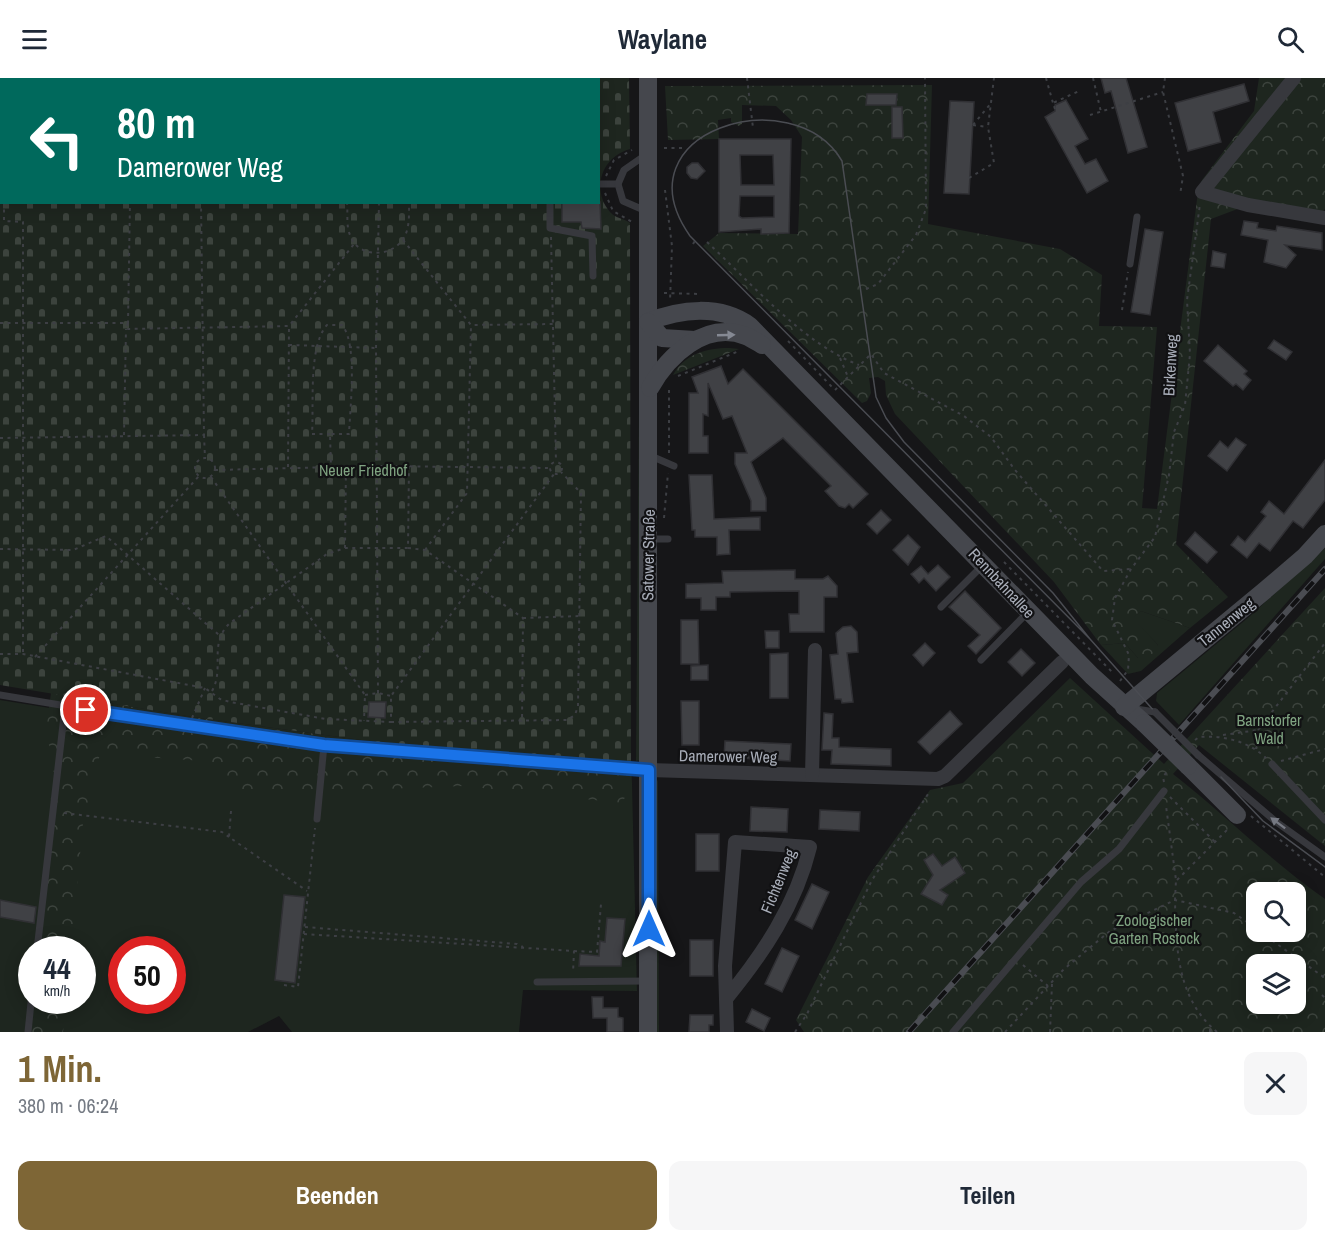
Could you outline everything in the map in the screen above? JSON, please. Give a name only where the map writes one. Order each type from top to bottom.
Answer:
[{"type":"main road","name":"Satower Straße","points":[[648,78],[648,1032]]},
{"type":"main road","name":"Rennbahnallee","points":[[770,348],[733,333],[696,340],[662,339],[648,322],[676,313],[716,312],[730,314],[750,326],[1124,707],[1149,717],[1193,761],[1232,821]]},
{"type":"main road","name":"Rennbahnallee","points":[[649,389],[669,360],[681,348],[696,340]]},
{"type":"main road","name":"Tannenweg","points":[[1124,707],[1272,585],[1305,556],[1325,534]]},
{"type":"street","points":[[1294,78],[1202,192],[1248,205],[1325,218]]},
{"type":"street","points":[[812,775],[814,650]]},
{"type":"street","points":[[938,779],[945,776],[1062,662]]},
{"type":"street","name":"Damerower Weg","points":[[649,770],[938,779]]},
{"type":"street","name":"Fichtenweg","points":[[726,999],[774,936],[804,869],[810,847],[735,842],[725,966],[726,999],[727,1032]]},
{"type":"lane","points":[[648,154],[624,170],[618,184],[623,201],[649,219]]},
{"type":"lane","points":[[601,184],[618,184]]},
{"type":"lane","points":[[550,204],[550,228],[592,236],[593,276]]},
{"type":"lane","points":[[1130,264],[1137,217]]},
{"type":"lane","points":[[648,455],[674,466]]},
{"type":"lane","points":[[647,539],[668,538]]},
{"type":"lane","points":[[941,607],[985,564]]},
{"type":"lane","points":[[981,660],[1029,611]]},
{"type":"lane","name":"Damerower Weg","points":[[0,695],[64,707],[324,745],[649,770]]},
{"type":"lane","points":[[39,936],[55,812],[64,707]]},
{"type":"lane","points":[[317,819],[324,745]]},
{"type":"lane","points":[[1193,761],[1221,777],[1325,857]]},
{"type":"lane","points":[[1272,764],[1325,820]]},
{"type":"lane","points":[[954,1032],[1081,882],[1119,849],[1164,791]]},
{"type":"lane","points":[[537,982],[649,981]]},
{"type":"lane","points":[[28,1032],[30,1014]]},
{"type":"path","points":[[747,78],[753,128]]},
{"type":"path","points":[[866,289],[878,284],[916,235],[926,209],[925,78]]},
{"type":"path","points":[[969,178],[994,163],[988,127],[994,78]]},
{"type":"path","points":[[1046,78],[1055,109]]},
{"type":"path","points":[[1092,78],[1101,112]]},
{"type":"path","points":[[1165,78],[1163,92],[1183,176],[1180,195]]},
{"type":"path","points":[[1053,103],[1079,91]]},
{"type":"path","points":[[1090,115],[1163,92]]},
{"type":"path","points":[[988,127],[973,125],[992,102]]},
{"type":"path","points":[[649,219],[633,223],[613,211],[601,184],[610,164],[617,156],[648,154],[664,148],[686,148]]},
{"type":"path","points":[[664,188],[672,246],[671,294]]},
{"type":"path","name":"Birkenweg","points":[[1131,568],[1155,537],[1169,475],[1174,432],[1185,405],[1190,354],[1187,300],[1202,192]]},
{"type":"path","points":[[2,204],[4,221],[23,222],[23,654]]},
{"type":"path","points":[[124,435],[130,204]]},
{"type":"path","points":[[201,204],[205,458]]},
{"type":"path","points":[[347,204],[349,234],[354,244],[364,252],[378,253],[391,250],[403,240],[409,225],[409,204]]},
{"type":"path","points":[[378,693],[376,348],[379,204]]},
{"type":"path","points":[[550,228],[556,462]]},
{"type":"path","points":[[693,244],[696,239]]},
{"type":"path","points":[[403,240],[471,325],[467,493],[425,550]]},
{"type":"path","points":[[707,242],[804,332],[840,358],[859,365]]},
{"type":"path","points":[[288,467],[289,326],[354,244]]},
{"type":"path","points":[[1122,310],[1130,264]]},
{"type":"path","points":[[0,323],[128,323]]},
{"type":"path","points":[[471,325],[553,324]]},
{"type":"path","points":[[327,325],[342,325],[348,332],[351,348],[349,434],[312,434],[316,346],[321,332],[327,325]]},
{"type":"path","points":[[126,329],[289,326]]},
{"type":"path","points":[[289,345],[376,348]]},
{"type":"path","points":[[669,379],[745,349]]},
{"type":"path","points":[[824,401],[871,354],[884,373],[964,416],[991,437],[1015,470],[1103,571],[1131,568]]},
{"type":"path","points":[[840,358],[848,377]]},
{"type":"path","points":[[330,434],[331,467]]},
{"type":"path","points":[[0,438],[204,435]]},
{"type":"path","points":[[205,458],[214,463],[215,470],[211,477],[205,479],[199,476],[196,465],[205,458]]},
{"type":"path","points":[[215,470],[378,466],[549,468],[556,462]]},
{"type":"path","points":[[0,654],[23,654],[205,688],[220,699],[230,702],[326,719],[391,722],[567,720],[575,715],[578,706],[581,494],[561,472],[561,465],[556,462]]},
{"type":"path","points":[[408,548],[409,466]]},
{"type":"path","points":[[345,548],[346,467]]},
{"type":"path","points":[[549,468],[554,474]]},
{"type":"path","points":[[391,722],[391,696],[554,474],[561,472]]},
{"type":"path","points":[[35,657],[199,476]]},
{"type":"path","points":[[211,477],[365,695],[364,721]]},
{"type":"path","points":[[0,549],[73,550],[106,536],[219,635]]},
{"type":"path","points":[[212,691],[218,675],[216,657],[219,635],[230,623],[327,554],[345,548],[425,550],[523,618],[580,616]]},
{"type":"path","points":[[1120,681],[1128,670],[1129,655],[1112,620],[1115,598],[1131,568]]},
{"type":"path","points":[[522,722],[523,618]]},
{"type":"path","points":[[1256,749],[1258,730],[1325,643]]},
{"type":"path","points":[[190,726],[205,688]]},
{"type":"path","points":[[365,695],[378,693],[391,696]]},
{"type":"path","points":[[1199,737],[1258,730]]},
{"type":"path","points":[[1221,736],[1256,749],[1272,764],[1325,749]]},
{"type":"path","points":[[1166,772],[1164,791],[1176,880],[1174,900],[1176,948],[1186,994],[1217,1032]]},
{"type":"path","points":[[795,1032],[807,1014],[872,880],[938,779]]},
{"type":"path","points":[[1164,791],[1215,842]]},
{"type":"path","points":[[229,837],[231,811]]},
{"type":"path","points":[[55,812],[222,831],[308,891]]},
{"type":"path","points":[[284,985],[298,987],[317,819]]},
{"type":"path","points":[[1176,880],[1228,829],[1232,821]]},
{"type":"path","points":[[1005,1032],[1064,969],[1110,932],[1174,900],[1234,913],[1246,921]]},
{"type":"path","points":[[304,934],[597,952],[601,904]]},
{"type":"path","points":[[304,927],[518,944],[526,948]]},
{"type":"path","points":[[1276,942],[1325,978]]},
{"type":"path","points":[[572,982],[574,951]]},
{"type":"path","points":[[1023,964],[1048,987]]},
{"type":"path","points":[[1050,1032],[1052,983]]},
{"type":"path","points":[[1210,1026],[1210,1032]]},
{"type":"green space","name":"Neuer Friedhof","points":[[600,78],[629,78],[630,149],[612,159],[602,175],[600,185]]},
{"type":"green space","points":[[1259,78],[1325,78],[1325,209],[1318,216],[1248,205],[1211,219],[1176,544],[1228,597],[1190,628],[1141,611],[1133,618],[1158,645],[1151,656],[1144,660],[1138,658],[1125,643],[1101,645],[1054,582],[895,414],[886,395],[885,381],[878,377],[869,378],[871,393],[867,401],[862,403],[703,246],[719,233],[798,234],[802,137],[791,120],[776,106],[742,105],[742,124],[739,126],[731,122],[731,118],[718,120],[719,139],[668,140],[665,86],[932,85],[928,224],[1060,249],[1102,275],[1099,326],[1157,327],[1142,508],[1157,509],[1198,192],[1202,180],[1254,111]]},
{"type":"green space","name":"Neuer Friedhof","points":[[600,185],[604,203],[610,212],[630,223],[631,765],[427,749],[193,717],[0,685],[0,204],[600,204]]},
{"type":"green space","points":[[713,349],[739,349],[673,375],[690,357]]},
{"type":"green space","points":[[639,403],[643,442],[641,760],[636,761]]},
{"type":"green space","points":[[1325,548],[1325,559],[1179,725],[1156,701],[1157,693],[1249,617]]},
{"type":"green space","points":[[1325,588],[1325,846],[1199,745],[1173,774],[1303,882],[1246,882],[1246,942],[1306,942],[1306,884],[1325,899],[1325,1032],[804,1032],[796,1020],[868,877],[930,790],[963,783],[1070,678],[1164,764]]},
{"type":"green space","points":[[1141,611],[1190,628],[1141,671],[1128,674],[1101,645],[1125,643],[1138,658],[1158,645],[1132,618]]},
{"type":"green space","points":[[51,693],[193,717],[427,749],[631,765],[632,784],[622,803],[464,786],[246,794],[204,761],[100,754],[83,823],[72,936],[37,936],[55,757],[45,737]]},
{"type":"green space","points":[[0,700],[237,738],[632,784],[637,991],[523,990],[519,1032],[292,1032],[279,1016],[248,1032],[0,1032]]},
{"type":"green space","points":[[658,779],[659,1032],[656,1032],[656,784]]},
{"type":"green space","points":[[30,1014],[65,1014],[63,1032],[28,1032]]},
{"type":"building","points":[[1101,78],[1126,78],[1147,147],[1128,153],[1111,91],[1105,93]]},
{"type":"building","points":[[1244,84],[1249,101],[1213,112],[1221,142],[1188,151],[1175,103]]},
{"type":"building","points":[[867,94],[897,94],[896,105],[866,105]]},
{"type":"building","points":[[1066,100],[1088,139],[1075,146],[1085,164],[1096,159],[1108,181],[1087,193],[1045,117],[1055,111],[1055,105]]},
{"type":"building","points":[[950,101],[974,102],[969,194],[944,193]]},
{"type":"building","points":[[892,107],[902,107],[903,138],[892,138]]},
{"type":"building","points":[[719,139],[791,139],[789,233],[761,234],[761,229],[719,232]],"holes":[[[740,155],[773,155],[774,185],[741,185]],[[740,196],[774,196],[774,217],[742,218],[739,216]]]},
{"type":"building","points":[[692,163],[698,163],[705,171],[697,179],[691,178],[687,173],[687,167]]},
{"type":"building","points":[[600,202],[601,229],[582,228],[581,222],[562,222],[562,204],[600,204]]},
{"type":"building","points":[[1244,221],[1258,223],[1257,228],[1276,231],[1277,226],[1322,233],[1322,250],[1285,245],[1296,255],[1286,268],[1264,262],[1268,240],[1241,235]]},
{"type":"building","points":[[1145,229],[1163,232],[1150,315],[1131,312]]},
{"type":"building","points":[[1213,251],[1226,254],[1224,268],[1211,266]]},
{"type":"building","points":[[1274,340],[1292,352],[1286,360],[1268,348]]},
{"type":"building","points":[[1218,345],[1247,371],[1244,374],[1251,380],[1243,390],[1236,384],[1233,386],[1204,361]]},
{"type":"building","points":[[721,366],[728,384],[743,369],[868,494],[853,508],[849,504],[845,508],[839,506],[825,491],[831,486],[783,438],[751,462],[766,498],[766,511],[751,511],[751,501],[735,464],[735,453],[747,453],[732,416],[723,419],[708,383],[708,416],[703,414],[703,436],[708,436],[708,453],[689,453],[689,393],[698,393],[692,377]]},
{"type":"building","points":[[1236,438],[1246,445],[1227,471],[1208,456],[1220,441],[1228,448]]},
{"type":"building","points":[[1325,460],[1325,500],[1303,528],[1293,521],[1270,551],[1259,543],[1247,558],[1231,545],[1238,536],[1245,542],[1266,516],[1261,512],[1269,501],[1284,514]]},
{"type":"building","points":[[689,475],[712,475],[714,519],[760,517],[760,530],[729,530],[730,554],[717,555],[717,537],[695,537],[695,530],[692,530]]},
{"type":"building","points":[[881,510],[891,520],[877,534],[867,524]]},
{"type":"building","points":[[1195,532],[1217,552],[1207,563],[1185,544]]},
{"type":"building","points":[[908,535],[920,547],[908,565],[893,550]]},
{"type":"building","points":[[938,565],[950,577],[936,591],[924,578],[919,583],[911,574],[921,566],[928,574]]},
{"type":"building","points":[[795,570],[795,579],[823,579],[828,576],[837,586],[837,597],[824,597],[824,632],[790,632],[789,614],[799,614],[799,591],[730,592],[730,597],[716,597],[716,610],[701,610],[701,598],[686,598],[686,584],[723,583],[722,571]]},
{"type":"building","points":[[965,591],[1001,628],[976,654],[968,646],[980,635],[949,607]]},
{"type":"building","points":[[681,620],[698,620],[699,664],[681,664]]},
{"type":"building","points":[[851,626],[857,632],[858,652],[847,653],[853,702],[842,703],[841,699],[835,699],[830,655],[838,654],[836,633],[843,627]]},
{"type":"building","points":[[765,631],[779,631],[779,648],[766,648]]},
{"type":"building","points":[[925,643],[935,653],[923,666],[913,655]]},
{"type":"building","points":[[1021,649],[1035,663],[1022,676],[1008,662]]},
{"type":"building","points":[[788,653],[788,698],[770,698],[770,654]]},
{"type":"building","points":[[708,665],[708,680],[691,680],[691,666]]},
{"type":"building","points":[[681,701],[699,701],[699,745],[682,745]]},
{"type":"building","points":[[369,702],[386,702],[385,718],[368,717]]},
{"type":"building","points":[[950,711],[962,724],[930,754],[918,742]]},
{"type":"building","points":[[824,713],[833,714],[832,738],[839,738],[839,747],[891,749],[891,766],[831,764],[832,750],[822,750]]},
{"type":"building","points":[[725,741],[791,744],[790,761],[724,757]]},
{"type":"building","points":[[751,807],[788,809],[787,832],[750,831]]},
{"type":"building","points":[[820,810],[860,812],[859,831],[819,829]]},
{"type":"building","points":[[696,834],[719,834],[719,871],[696,871]]},
{"type":"building","points":[[933,854],[942,866],[955,857],[965,873],[940,890],[948,895],[942,905],[921,894],[933,875],[924,860]]},
{"type":"building","points":[[812,884],[829,892],[812,929],[795,920]]},
{"type":"building","points":[[284,895],[305,897],[295,983],[275,980]]},
{"type":"building","points":[[0,900],[36,907],[34,923],[0,917]]},
{"type":"building","points":[[607,918],[625,919],[621,966],[579,966],[580,954],[599,956],[600,941],[605,942]]},
{"type":"building","points":[[690,940],[713,940],[713,976],[690,976]]},
{"type":"building","points":[[782,948],[799,956],[782,992],[765,984]]},
{"type":"building","points":[[592,997],[603,997],[603,1008],[618,1008],[618,1017],[623,1018],[623,1032],[607,1032],[607,1018],[593,1018]]},
{"type":"building","points":[[752,1009],[770,1018],[764,1031],[746,1022]]},
{"type":"building","points":[[690,1015],[713,1015],[713,1025],[709,1025],[709,1032],[689,1032]]},
{"type":"tram line","points":[[1090,639],[1053,593],[904,442],[886,418],[876,397],[842,161],[819,136],[788,123],[753,121],[720,128],[693,144],[676,168],[673,199],[690,236],[1090,639],[1155,712]]},
{"type":"tram line","points":[[1221,777],[1263,821],[1325,867]]},
{"type":"railway","points":[[909,1032],[1325,569]]},
{"type":"route","points":[[86,710],[235,734],[324,745],[430,755],[649,770],[649,929]]},
{"type":"park label","name":"Barnstorfer Wald","points":[[1269,729]]},
{"type":"park label","name":"Zoologischer Garten Rostock","points":[[1154,929]]}]
